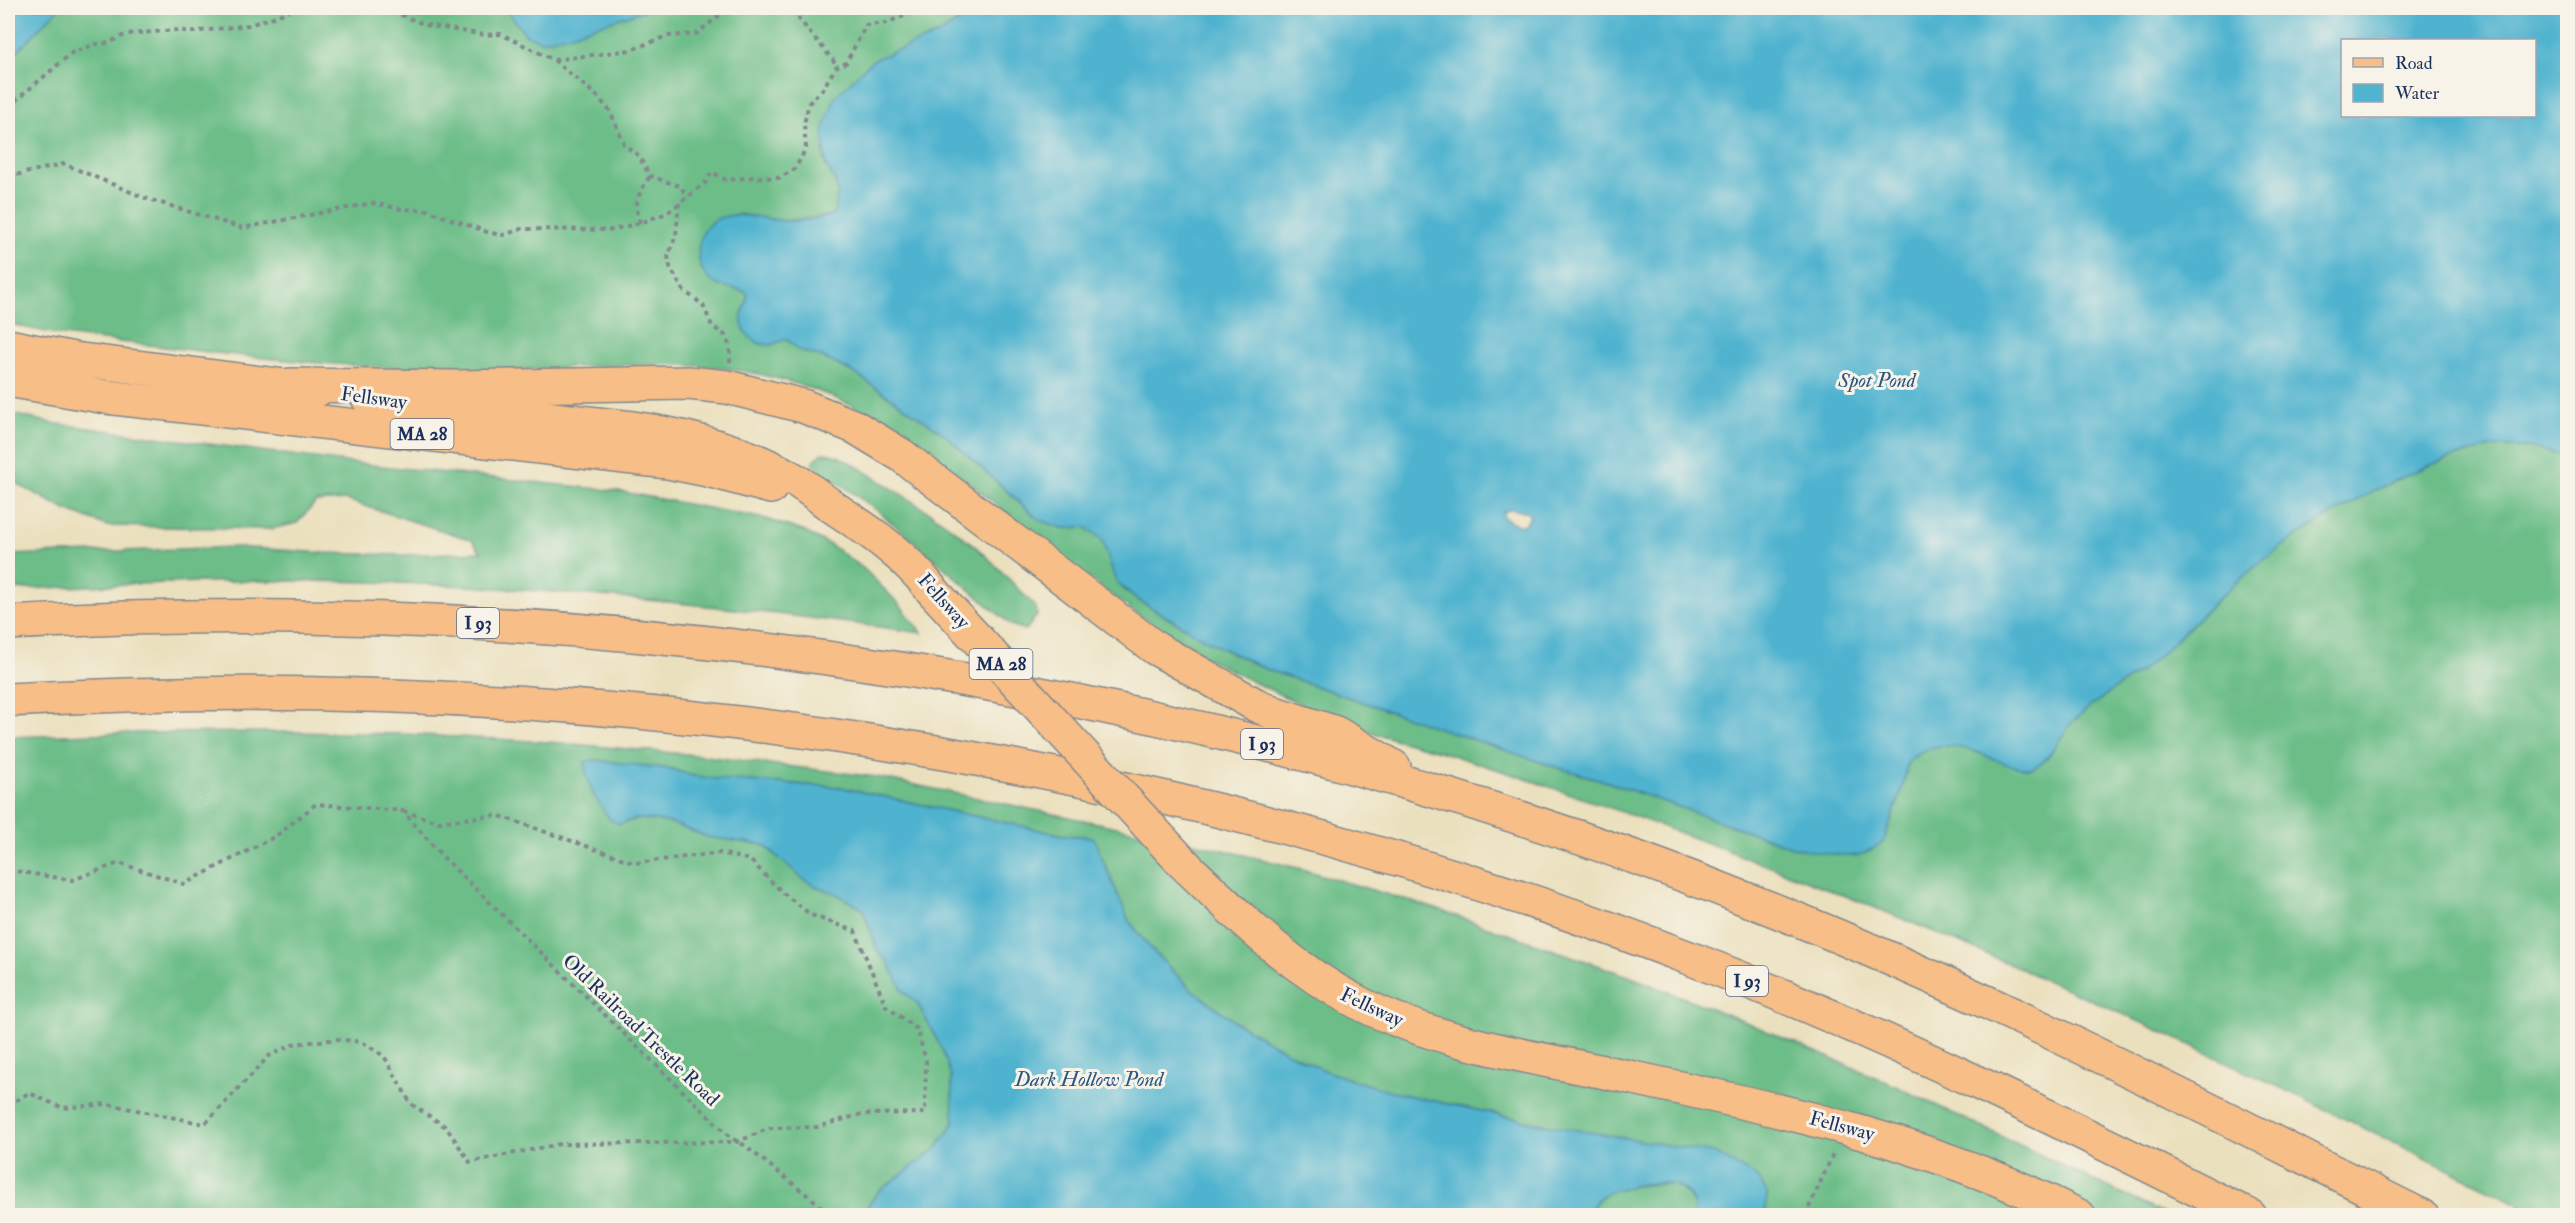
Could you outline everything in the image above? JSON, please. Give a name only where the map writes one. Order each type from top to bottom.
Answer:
[{"type":"main road","name":"Fellsway","points":[[8,346],[108,364],[290,385],[388,400],[633,428],[673,435],[735,452],[798,481],[888,544],[915,569],[1184,863],[1259,936],[1294,964],[1351,999],[1388,1016],[1447,1037],[1844,1126],[1969,1166],[2003,1179],[2079,1215]]},
{"type":"main road","name":"Fellsway","points":[[8,380],[106,397],[668,462],[738,477],[833,507]]},
{"type":"main road","points":[[290,385],[456,387],[688,383],[727,387],[803,406],[872,436],[936,480],[1077,591],[1155,648],[1256,705],[1277,714],[1336,732],[1437,792]]},
{"type":"main road","name":"I 93","points":[[8,624],[167,617],[378,619],[544,627],[735,645],[874,664],[1086,702],[1225,734],[1437,792],[1632,856],[1764,906],[1885,956],[2036,1025],[2422,1215]]},
{"type":"main road","name":"I 93","points":[[8,700],[172,694],[290,693],[442,697],[583,707],[735,722],[874,742],[1013,766],[1150,794],[1288,828],[1401,860],[1557,910],[1691,959],[1823,1012],[1931,1059],[2250,1215]]},
{"type":"path","points":[[8,107],[72,52],[108,43],[127,34],[178,30],[193,32],[249,25],[294,8]]},
{"type":"path","points":[[384,8],[426,25],[485,35],[501,34],[554,60],[597,96],[610,111],[624,144],[639,156],[650,176],[682,187],[685,197]]},
{"type":"path","points":[[554,60],[631,50],[667,36],[696,34],[729,8]]},
{"type":"path","points":[[797,8],[799,19],[833,60],[836,67]]},
{"type":"path","points":[[8,175],[64,164],[145,198],[242,228],[373,203],[442,214],[490,233],[504,235],[521,229],[612,230],[667,213],[705,183],[712,172],[726,180],[754,177],[779,178],[795,169],[806,148],[804,124],[809,103],[822,90],[836,67],[846,63],[866,25],[886,23],[924,8]]},
{"type":"path","points":[[640,223],[635,207],[640,192],[650,176]]},
{"type":"path","points":[[679,202],[676,235],[668,255],[670,267],[683,290],[703,305],[712,326],[725,335],[730,347],[727,387]]},
{"type":"path","points":[[8,870],[72,880],[119,863],[184,884],[276,836],[316,804],[404,811],[438,822],[497,815],[635,863],[720,853],[750,860],[782,892],[811,915],[855,931],[886,1006],[917,1029],[926,1061],[925,1113],[862,1114],[816,1127],[770,1128],[737,1142],[560,1144],[470,1162],[446,1127],[411,1104],[384,1056],[362,1042],[337,1039],[294,1044],[269,1056],[205,1124],[107,1104],[63,1108],[29,1093],[8,1105]]},
{"type":"path","name":"Old Railroad Trestle Road","points":[[404,811],[441,855],[737,1142],[830,1215]]},
{"type":"path","points":[[1805,1215],[1828,1167],[1844,1126]]},
{"type":"green space","points":[[59,8],[470,8],[472,10],[506,10],[526,35],[615,19],[651,8],[980,8],[939,34],[874,60],[823,150],[825,165],[834,178],[838,193],[832,215],[786,221],[739,214],[720,286],[728,286],[747,293],[748,299],[743,311],[766,345],[787,339],[800,351],[819,356],[851,371],[943,433],[1039,520],[1063,528],[1085,527],[1102,539],[1111,559],[1113,573],[1124,590],[1166,617],[1233,654],[1265,669],[1552,766],[1602,780],[1793,847],[1853,856],[1897,805],[1908,762],[1934,748],[1961,747],[2016,766],[2036,764],[2044,759],[2075,719],[2151,662],[2256,566],[2319,522],[2390,483],[2425,467],[2460,455],[2492,448],[2521,447],[2567,457],[2567,1215],[2540,1215],[2253,1074],[1961,943],[1725,849],[1570,794],[1452,755],[1359,728],[1270,690],[1200,654],[1145,619],[1067,561],[957,473],[898,431],[867,413],[800,385],[724,368],[687,365],[650,364],[457,370],[328,364],[82,337],[44,332],[8,323],[8,61]]},
{"type":"green space","points":[[8,413],[51,423],[353,463],[618,491],[766,519],[803,531],[832,546],[864,569],[900,605],[922,633],[661,601],[465,586],[301,581],[203,582],[8,590],[8,555],[236,547],[401,555],[481,552],[472,540],[346,500],[316,502],[297,523],[271,529],[107,526],[66,510],[8,479]]},
{"type":"green space","points":[[822,453],[835,455],[854,465],[931,513],[973,545],[1035,606],[1037,615],[1026,630],[1011,625],[878,511],[813,465]]},
{"type":"green space","points":[[124,733],[403,734],[549,742],[696,755],[877,777],[1198,844],[1298,868],[1436,909],[1626,975],[1736,1018],[1887,1082],[2167,1215],[1765,1215],[1767,1194],[1622,1139],[1388,1091],[1328,1072],[1287,1052],[1237,1023],[1191,989],[1151,949],[1129,921],[1093,837],[1063,835],[839,787],[716,779],[693,776],[671,769],[595,760],[620,824],[636,819],[654,820],[671,823],[707,837],[764,845],[819,888],[835,893],[863,909],[878,952],[888,962],[903,991],[917,1003],[942,1049],[951,1076],[954,1123],[936,1149],[878,1192],[861,1215],[8,1215],[8,737]]},
{"type":"green space","points":[[1673,1184],[1692,1201],[1694,1216],[1591,1216],[1594,1205],[1612,1191],[1637,1186]]},
{"type":"water","points":[[8,8],[59,8],[8,61]]},
{"type":"water","points":[[470,8],[651,8],[568,35],[541,41],[526,35],[506,10],[472,10]]},
{"type":"water","name":"Spot Pond","points":[[980,8],[2567,8],[2567,457],[2521,447],[2492,448],[2460,455],[2390,483],[2319,522],[2256,566],[2152,662],[2076,719],[2043,762],[2030,768],[2016,767],[1964,748],[1945,746],[1927,750],[1908,762],[1902,789],[1883,843],[1863,854],[1853,856],[1793,847],[1602,780],[1552,766],[1265,669],[1206,640],[1138,600],[1116,581],[1102,539],[1085,527],[1063,528],[1039,520],[943,433],[851,371],[819,356],[800,351],[787,339],[769,345],[753,340],[745,332],[742,322],[747,293],[715,284],[702,270],[698,251],[704,231],[712,222],[735,215],[786,221],[832,215],[838,193],[834,178],[826,165],[823,131],[835,97],[873,60],[939,34]],"holes":[[[1511,509],[1529,513],[1529,519],[1524,525],[1518,525],[1503,517],[1503,512]]]},
{"type":"water","name":"Dark Hollow Pond","points":[[595,760],[671,769],[693,776],[716,779],[839,787],[1063,835],[1093,837],[1129,921],[1151,949],[1191,989],[1237,1023],[1287,1052],[1328,1072],[1388,1091],[1537,1123],[1714,1153],[1759,1178],[1767,1194],[1765,1215],[1694,1215],[1694,1205],[1686,1192],[1682,1188],[1664,1183],[1634,1186],[1604,1195],[1595,1202],[1590,1216],[861,1215],[878,1192],[936,1149],[954,1123],[951,1076],[942,1049],[917,1003],[903,991],[888,962],[878,952],[863,909],[803,879],[764,845],[707,837],[671,823],[654,820],[636,819],[620,824],[610,820],[594,796],[587,777],[585,762]]}]
